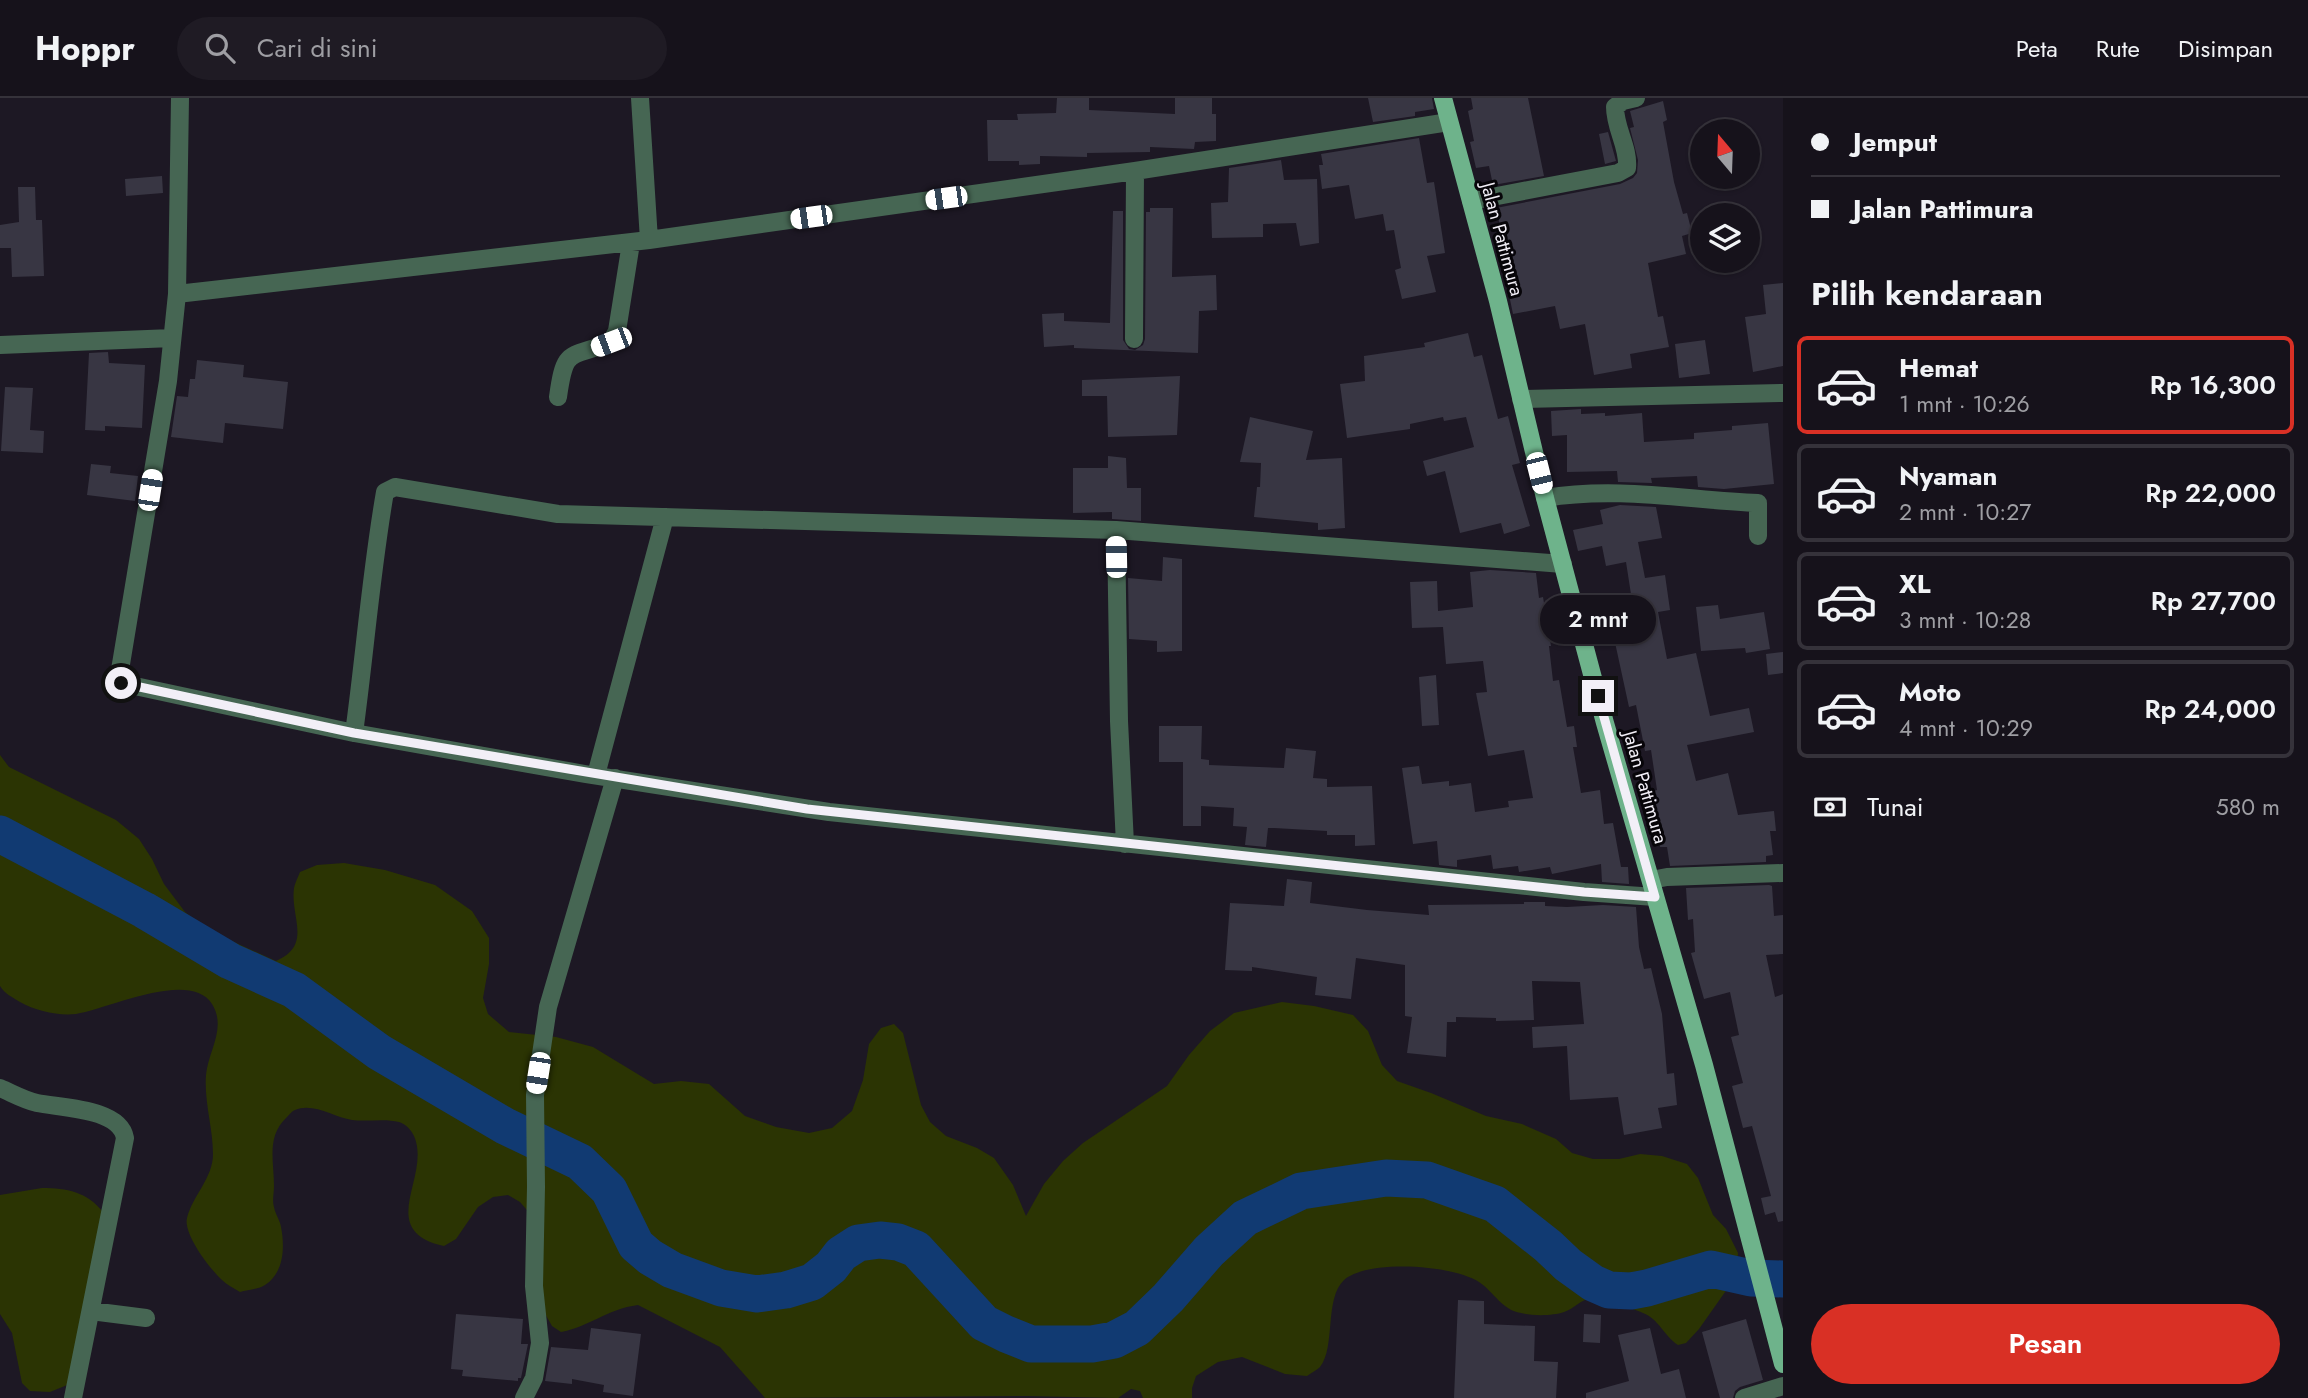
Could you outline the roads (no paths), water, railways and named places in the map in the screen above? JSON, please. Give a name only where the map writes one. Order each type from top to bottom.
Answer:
[{"type":"main road","name":"Jalan Pattimura","points":[[1443,98],[1605,723],[1704,1065],[1783,1364]]},
{"type":"street","points":[[180,98],[177,294],[168,381],[120,670],[121,683],[354,733],[829,812],[1584,892],[1653,889],[1667,877],[1783,873]]},
{"type":"street","points":[[558,397],[562,366],[567,358],[611,342],[617,331],[640,242],[640,98]]},
{"type":"street","points":[[1471,201],[1618,173],[1627,168],[1628,158],[1615,118],[1615,107],[1623,101],[1636,98]]},
{"type":"street","points":[[177,294],[640,242],[1135,171],[1449,122]]},
{"type":"street","points":[[1133,339],[1135,171]]},
{"type":"street","points":[[0,345],[172,338]]},
{"type":"street","points":[[1521,399],[1783,393]]},
{"type":"street","points":[[354,733],[377,538],[385,492],[395,487],[558,514],[1116,530],[1563,564]]},
{"type":"street","points":[[1545,498],[1613,493],[1663,494],[1714,501],[1758,503],[1758,536]]},
{"type":"street","points":[[596,775],[666,517]]},
{"type":"street","points":[[1116,530],[1119,721],[1125,844]]},
{"type":"street","points":[[524,1398],[534,1378],[540,1343],[534,1286],[535,1095],[548,1007],[615,778]]},
{"type":"street","points":[[0,1088],[32,1102],[90,1111],[119,1124],[124,1130],[125,1139],[73,1398]]},
{"type":"street","points":[[91,1311],[146,1318]]},
{"type":"street","points":[[1744,1398],[1783,1386]]},
{"type":"waterway","points":[[0,834],[144,910],[230,961],[294,990],[379,1052],[505,1126],[580,1162],[609,1190],[636,1245],[672,1270],[721,1288],[757,1294],[786,1290],[812,1282],[831,1267],[841,1254],[858,1243],[880,1240],[898,1242],[916,1249],[984,1323],[1031,1344],[1092,1344],[1114,1340],[1137,1328],[1168,1298],[1209,1251],[1245,1218],[1301,1191],[1386,1178],[1427,1180],[1495,1204],[1568,1265],[1593,1283],[1609,1290],[1631,1291],[1647,1288],[1711,1269],[1751,1278],[1783,1279]]}]
